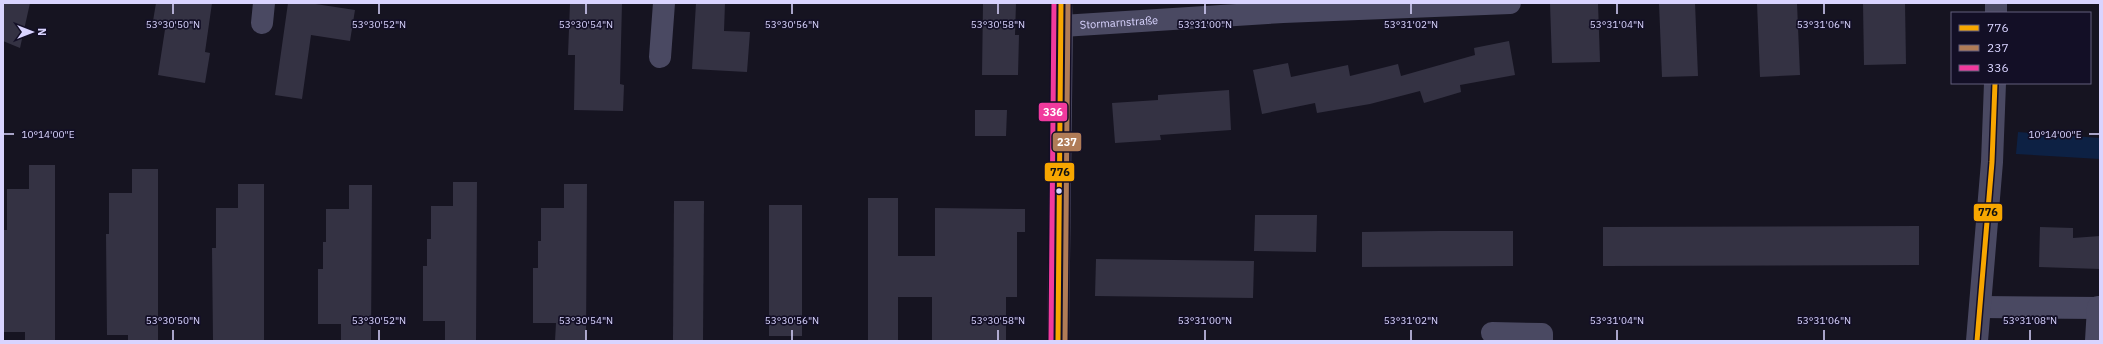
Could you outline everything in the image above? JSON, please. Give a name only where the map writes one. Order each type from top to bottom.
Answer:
[{"type":"street","points":[[660,57],[664,3]]},
{"type":"street","points":[[1058,341],[1062,26],[1061,3]]},
{"type":"street","name":"Stormarnstraße","points":[[1062,26],[1283,8],[1510,3]]},
{"type":"street","points":[[1977,341],[1992,162],[1995,84]]},
{"type":"street","points":[[1980,307],[2099,308],[2096,341]]},
{"type":"street","points":[[1492,332],[1542,334],[1542,341]]},
{"type":"water","points":[[2018,132],[2100,138],[2100,159],[2016,154]]},
{"type":"building","points":[[3,3],[30,3],[20,48],[3,41]]},
{"type":"building","points":[[156,3],[212,3],[205,52],[210,53],[205,83],[158,75],[166,23],[153,21]]},
{"type":"building","points":[[288,3],[309,3],[355,10],[350,41],[311,35],[302,99],[275,95]]},
{"type":"building","points":[[570,3],[622,3],[620,84],[624,85],[623,111],[574,110],[575,55],[568,55]]},
{"type":"building","points":[[696,3],[725,3],[724,31],[750,32],[747,72],[692,69]]},
{"type":"building","points":[[983,3],[1016,3],[1015,35],[1019,35],[1018,75],[982,75]]},
{"type":"building","points":[[1550,3],[1598,3],[1600,62],[1552,63]]},
{"type":"building","points":[[1659,3],[1695,3],[1698,76],[1662,77]]},
{"type":"building","points":[[1757,3],[1797,3],[1800,75],[1760,77]]},
{"type":"building","points":[[1863,3],[1905,3],[1906,64],[1864,65]]},
{"type":"building","points":[[1509,41],[1515,75],[1460,85],[1461,92],[1424,103],[1420,91],[1370,104],[1317,113],[1315,103],[1262,114],[1253,70],[1288,63],[1291,77],[1348,65],[1350,76],[1398,64],[1401,76],[1475,55],[1474,48]]},
{"type":"building","points":[[1229,90],[1231,130],[1160,135],[1161,140],[1115,143],[1112,103],[1158,100],[1158,95]]},
{"type":"building","points":[[975,110],[1007,110],[1006,136],[975,136]]},
{"type":"building","points":[[29,165],[55,165],[55,341],[25,341],[25,332],[4,332],[3,230],[7,230],[7,189],[29,189]]},
{"type":"building","points":[[132,169],[158,169],[158,341],[128,341],[128,335],[107,335],[106,234],[109,234],[109,193],[132,193]]},
{"type":"building","points":[[453,182],[477,182],[476,341],[445,341],[445,321],[423,321],[423,266],[427,266],[427,239],[431,239],[431,206],[453,206]]},
{"type":"building","points":[[238,184],[264,184],[264,341],[213,341],[212,248],[216,248],[216,208],[238,208]]},
{"type":"building","points":[[564,184],[587,184],[586,341],[555,341],[556,323],[533,323],[533,268],[538,268],[538,241],[541,241],[541,208],[564,208]]},
{"type":"building","points":[[349,185],[372,185],[371,341],[341,341],[341,324],[318,324],[318,269],[323,269],[323,242],[326,242],[326,209],[349,209]]},
{"type":"building","points":[[868,198],[898,198],[898,256],[935,256],[935,208],[1025,209],[1025,232],[1017,232],[1017,297],[1006,297],[1006,341],[932,341],[932,297],[898,297],[898,340],[868,340]]},
{"type":"building","points":[[674,201],[704,201],[703,341],[673,340]]},
{"type":"building","points":[[769,205],[802,205],[802,336],[769,336]]},
{"type":"building","points":[[1255,215],[1317,215],[1316,252],[1254,251]]},
{"type":"building","points":[[1919,226],[1919,265],[1603,266],[1603,227]]},
{"type":"building","points":[[2040,227],[2073,228],[2073,238],[2100,236],[2100,269],[2039,267]]},
{"type":"building","points":[[1513,231],[1513,266],[1362,267],[1362,232]]},
{"type":"building","points":[[1096,259],[1254,261],[1253,298],[1095,296]]},
{"type":"transit line","name":"336","points":[[1051,341],[1054,3]]},
{"type":"transit line","name":"776","points":[[1058,341],[1061,3]]},
{"type":"transit line","name":"237","points":[[1065,341],[1068,3]]},
{"type":"transit line","name":"776","points":[[1977,341],[1992,162],[1995,84]]}]
